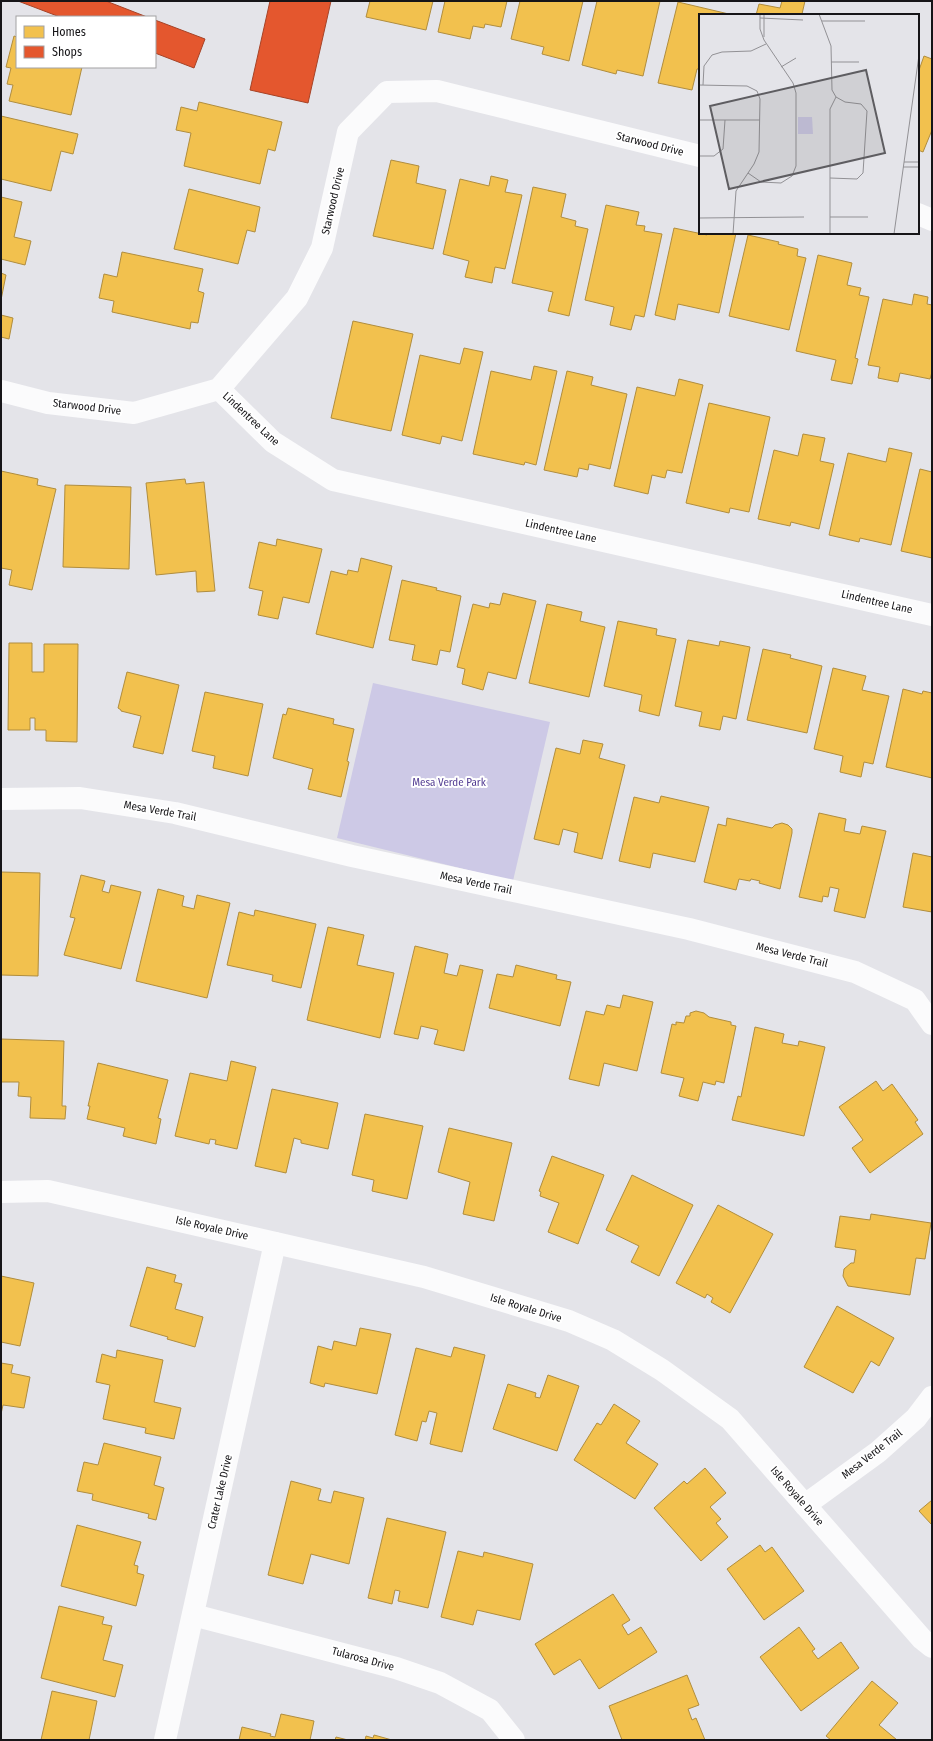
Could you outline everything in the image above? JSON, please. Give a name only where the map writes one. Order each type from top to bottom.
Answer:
[{"type":"street","name":"Starwood Drive","points":[[1,391],[48,402],[134,413],[219,389],[297,298],[322,248],[348,132],[387,92],[437,91],[699,156]]},
{"type":"street","points":[[919,214],[932,220]]},
{"type":"street","name":"Lindentree Lane","points":[[219,389],[273,442],[333,480],[932,615]]},
{"type":"street","name":"Mesa Verde Trail","points":[[1,799],[80,798],[176,813],[352,856],[689,929],[855,972],[915,1000],[932,1024]]},
{"type":"street","name":"Isle Royale Drive","points":[[1,1192],[48,1191],[424,1277],[569,1321],[613,1340],[662,1370],[730,1419],[922,1639],[932,1648]]},
{"type":"street","name":"Crater Lake Drive","points":[[165,1740],[276,1243]]},
{"type":"street","name":"Mesa Verde Trail","points":[[805,1505],[878,1452],[916,1418],[932,1397]]},
{"type":"street","name":"Tularosa Drive","points":[[193,1615],[396,1668],[440,1683],[490,1710],[514,1740]]},
{"type":"green space","name":"Mesa Verde Park","points":[[373,683],[550,722],[513,881],[337,838]]},
{"type":"building: Homes","points":[[370,1],[433,1],[426,30],[366,17]]},
{"type":"building: Homes","points":[[445,1],[507,1],[501,27],[485,24],[484,28],[473,26],[470,39],[438,32]]},
{"type":"building: Homes","points":[[520,1],[583,1],[569,61],[542,54],[544,47],[511,39]]},
{"type":"building: Homes","points":[[597,1],[660,1],[643,76],[617,70],[616,74],[582,65]]},
{"type":"building: Homes","points":[[782,1],[805,1],[802,14],[756,14],[759,4],[780,8]]},
{"type":"building: Homes","points":[[678,2],[729,14],[699,14],[699,69],[697,69],[692,90],[658,83]]},
{"type":"building: Homes","points":[[14,36],[16,37],[16,68],[82,68],[71,115],[9,101],[13,85],[7,84],[11,68],[6,67]]},
{"type":"building: Homes","points":[[924,56],[932,59],[932,130],[923,152],[919,150],[919,70]]},
{"type":"building: Homes","points":[[199,102],[282,122],[275,151],[268,149],[260,184],[184,166],[191,133],[176,130],[181,107],[197,111]]},
{"type":"building: Homes","points":[[1,116],[78,134],[73,154],[61,151],[51,191],[1,179]]},
{"type":"building: Homes","points":[[391,160],[419,166],[416,183],[446,190],[433,249],[373,236]]},
{"type":"building: Homes","points":[[491,176],[508,180],[505,192],[522,195],[505,269],[495,267],[492,283],[465,277],[469,261],[443,254],[460,179],[489,186]]},
{"type":"building: Homes","points":[[533,187],[566,194],[561,217],[576,221],[575,226],[588,229],[569,316],[548,311],[553,292],[512,283]]},
{"type":"building: Homes","points":[[189,189],[260,207],[255,232],[247,230],[238,264],[174,249]]},
{"type":"building: Homes","points":[[1,197],[22,202],[14,237],[31,241],[25,265],[1,259]]},
{"type":"building: Homes","points":[[606,205],[639,212],[636,225],[645,226],[644,231],[662,234],[644,317],[635,315],[631,330],[610,325],[614,307],[585,300]]},
{"type":"building: Homes","points":[[674,228],[707,235],[736,234],[719,313],[678,304],[675,320],[655,315]]},
{"type":"building: Homes","points":[[748,235],[779,242],[778,244],[798,249],[797,256],[806,258],[789,330],[729,316]]},
{"type":"building: Homes","points":[[122,252],[203,269],[198,291],[204,293],[198,323],[191,322],[190,329],[112,312],[114,301],[99,298],[104,274],[117,277]]},
{"type":"building: Homes","points":[[818,255],[852,263],[847,285],[861,288],[859,295],[869,297],[855,358],[858,359],[852,384],[831,380],[836,360],[796,351]]},
{"type":"building: Homes","points":[[1,273],[6,275],[1,300]]},
{"type":"building: Homes","points":[[914,294],[928,297],[927,304],[932,305],[932,372],[930,379],[900,373],[898,382],[878,378],[880,367],[868,365],[883,299],[912,305]]},
{"type":"building: Homes","points":[[1,315],[13,318],[9,339],[1,337]]},
{"type":"building: Homes","points":[[353,321],[413,334],[391,431],[331,418]]},
{"type":"building: Homes","points":[[464,348],[483,352],[462,441],[442,436],[440,444],[402,435],[420,355],[460,364]]},
{"type":"building: Homes","points":[[534,366],[557,371],[536,465],[525,462],[524,465],[473,454],[491,371],[531,380]]},
{"type":"building: Homes","points":[[567,371],[593,377],[591,385],[627,394],[610,469],[589,464],[588,470],[579,468],[577,477],[544,470]]},
{"type":"building: Homes","points":[[679,379],[703,385],[682,473],[667,470],[665,478],[652,475],[648,494],[614,486],[637,387],[675,396]]},
{"type":"building: Homes","points":[[709,403],[770,417],[749,512],[730,508],[729,513],[686,503]]},
{"type":"building: Homes","points":[[803,434],[825,438],[820,461],[834,464],[819,529],[791,522],[790,526],[758,519],[774,450],[798,456]]},
{"type":"building: Homes","points":[[889,448],[912,453],[891,545],[860,538],[859,542],[829,535],[848,453],[886,462]]},
{"type":"building: Homes","points":[[920,469],[932,472],[932,558],[901,551]]},
{"type":"building: Homes","points":[[1,471],[38,479],[37,485],[56,489],[32,590],[9,585],[12,570],[1,568]]},
{"type":"building: Homes","points":[[185,479],[186,484],[204,482],[215,591],[197,592],[196,571],[156,575],[146,483]]},
{"type":"building: Homes","points":[[65,485],[131,487],[129,569],[63,567]]},
{"type":"building: Homes","points":[[277,539],[322,549],[309,603],[283,597],[278,619],[258,615],[263,591],[249,588],[259,542],[276,546]]},
{"type":"building: Homes","points":[[361,558],[392,566],[373,648],[316,634],[331,571],[347,575],[348,570],[358,572]]},
{"type":"building: Homes","points":[[402,580],[437,588],[436,590],[461,596],[450,652],[440,650],[437,665],[412,660],[415,645],[389,640]]},
{"type":"building: Homes","points":[[503,593],[536,601],[516,679],[488,672],[483,690],[462,684],[465,669],[457,667],[473,604],[489,608],[490,603],[500,605]]},
{"type":"building: Homes","points":[[547,604],[582,612],[580,621],[605,627],[589,697],[529,683]]},
{"type":"building: Homes","points":[[618,621],[657,629],[656,635],[676,639],[659,716],[639,711],[642,695],[604,686]]},
{"type":"building: Homes","points":[[688,640],[719,646],[720,641],[750,647],[736,719],[723,716],[720,730],[699,726],[702,712],[675,706]]},
{"type":"building: Homes","points":[[9,643],[32,643],[32,672],[44,672],[44,644],[78,644],[77,742],[46,741],[46,730],[35,730],[35,718],[30,718],[30,730],[8,730]]},
{"type":"building: Homes","points":[[763,649],[791,655],[790,658],[822,666],[807,733],[747,720]]},
{"type":"building: Homes","points":[[833,668],[866,676],[862,690],[889,696],[873,764],[864,762],[861,777],[840,772],[843,756],[814,749]]},
{"type":"building: Homes","points":[[127,672],[179,685],[163,754],[133,747],[141,716],[121,711],[118,708]]},
{"type":"building: Homes","points":[[903,689],[922,694],[923,691],[932,693],[932,778],[886,767]]},
{"type":"building: Homes","points":[[205,692],[263,704],[248,776],[213,768],[215,756],[192,751]]},
{"type":"building: Homes","points":[[288,708],[334,719],[333,724],[354,729],[347,761],[349,762],[341,797],[308,789],[313,769],[273,758],[283,714],[286,715]]},
{"type":"building: Homes","points":[[583,740],[603,744],[599,758],[625,765],[602,859],[574,852],[578,833],[563,829],[559,845],[534,839],[556,748],[580,754]]},
{"type":"building: Homes","points":[[661,796],[709,807],[695,862],[653,853],[650,868],[619,861],[634,797],[659,803]]},
{"type":"building: Homes","points":[[819,813],[846,819],[844,831],[860,834],[862,826],[886,831],[865,918],[834,911],[839,889],[830,887],[828,897],[823,896],[822,902],[799,897]]},
{"type":"building: Homes","points":[[727,818],[772,828],[775,825],[782,823],[788,825],[792,829],[780,889],[751,879],[750,881],[739,879],[736,890],[704,882],[718,824],[726,826]]},
{"type":"building: Homes","points":[[913,853],[932,857],[932,912],[903,907]]},
{"type":"building: Homes","points":[[1,872],[40,873],[38,976],[1,975]]},
{"type":"building: Homes","points":[[81,875],[105,881],[102,891],[109,893],[111,885],[141,892],[121,969],[64,955],[75,918],[70,917]]},
{"type":"building: Homes","points":[[158,889],[184,896],[182,906],[194,909],[197,895],[230,903],[207,998],[136,981]]},
{"type":"building: Homes","points":[[255,910],[316,924],[301,988],[272,981],[273,975],[227,965],[239,912],[254,916]]},
{"type":"building: Homes","points":[[328,927],[364,935],[357,965],[394,973],[380,1038],[307,1020]]},
{"type":"building: Homes","points":[[415,946],[448,954],[444,973],[457,976],[460,965],[483,970],[464,1051],[434,1044],[438,1030],[421,1026],[418,1039],[394,1034]]},
{"type":"building: Homes","points":[[516,965],[557,975],[556,979],[571,982],[560,1026],[489,1008],[497,974],[513,977]]},
{"type":"building: Homes","points":[[623,995],[653,1002],[637,1071],[604,1063],[599,1086],[569,1079],[586,1011],[604,1015],[607,1005],[620,1008]]},
{"type":"building: Homes","points":[[696,1011],[704,1013],[709,1017],[731,1022],[731,1025],[736,1026],[724,1083],[716,1081],[715,1085],[703,1082],[698,1101],[679,1096],[684,1078],[661,1073],[672,1024],[676,1025],[676,1022],[684,1023],[686,1016],[690,1016],[690,1013]]},
{"type":"building: Homes","points":[[755,1027],[784,1034],[782,1043],[798,1046],[799,1041],[825,1047],[804,1136],[732,1120],[738,1096],[741,1097]]},
{"type":"building: Homes","points":[[1,1039],[64,1041],[62,1106],[66,1106],[65,1119],[30,1118],[31,1097],[18,1096],[19,1082],[1,1082]]},
{"type":"building: Homes","points":[[231,1061],[256,1067],[237,1149],[215,1144],[216,1140],[210,1139],[209,1144],[175,1136],[190,1073],[227,1081]]},
{"type":"building: Homes","points":[[98,1063],[168,1080],[158,1118],[161,1119],[156,1144],[123,1136],[125,1128],[87,1119],[90,1106],[88,1106]]},
{"type":"building: Homes","points":[[876,1081],[883,1091],[892,1084],[918,1120],[915,1122],[923,1134],[870,1173],[852,1148],[863,1140],[839,1107]]},
{"type":"building: Homes","points":[[272,1089],[338,1103],[328,1149],[301,1143],[301,1140],[294,1138],[286,1173],[255,1166]]},
{"type":"building: Homes","points":[[365,1114],[423,1126],[407,1199],[372,1191],[374,1180],[352,1175]]},
{"type":"building: Homes","points":[[449,1128],[512,1143],[494,1221],[463,1214],[470,1182],[438,1172]]},
{"type":"building: Homes","points":[[552,1156],[604,1175],[578,1244],[548,1232],[559,1203],[540,1196],[541,1192],[539,1191]]},
{"type":"building: Homes","points":[[632,1175],[693,1205],[659,1276],[631,1262],[639,1246],[606,1230]]},
{"type":"building: Homes","points":[[718,1205],[773,1234],[730,1313],[711,1302],[713,1298],[707,1294],[705,1298],[676,1283]]},
{"type":"building: Homes","points":[[871,1214],[931,1223],[925,1259],[916,1258],[910,1295],[848,1286],[843,1276],[844,1269],[851,1263],[854,1263],[856,1250],[835,1247],[840,1216],[870,1220]]},
{"type":"building: Homes","points":[[147,1267],[176,1275],[174,1282],[182,1284],[175,1309],[203,1317],[195,1347],[167,1339],[168,1337],[130,1326]]},
{"type":"building: Homes","points":[[1,1276],[34,1283],[20,1346],[1,1342]]},
{"type":"building: Homes","points":[[837,1306],[894,1338],[879,1366],[871,1361],[853,1393],[804,1367]]},
{"type":"building: Homes","points":[[360,1328],[391,1334],[377,1394],[325,1383],[324,1387],[310,1383],[318,1346],[332,1350],[334,1341],[356,1346]]},
{"type":"building: Homes","points":[[454,1347],[485,1355],[462,1452],[430,1444],[437,1413],[429,1411],[426,1422],[422,1421],[417,1441],[395,1435],[416,1348],[451,1357]]},
{"type":"building: Homes","points":[[117,1350],[163,1360],[154,1402],[181,1408],[174,1439],[145,1433],[146,1428],[103,1419],[110,1385],[96,1382],[102,1354],[116,1358]]},
{"type":"building: Homes","points":[[1,1363],[13,1365],[11,1373],[30,1377],[24,1408],[3,1405],[1,1414]]},
{"type":"building: Homes","points":[[548,1375],[579,1386],[557,1451],[493,1429],[508,1384],[536,1393],[535,1397],[540,1398]]},
{"type":"building: Homes","points":[[614,1404],[640,1421],[626,1443],[658,1464],[635,1499],[574,1460],[597,1423],[601,1425]]},
{"type":"building: Homes","points":[[104,1443],[161,1457],[154,1485],[164,1488],[156,1520],[148,1518],[149,1514],[92,1500],[93,1494],[77,1491],[84,1462],[98,1465]]},
{"type":"building: Homes","points":[[705,1468],[726,1493],[710,1507],[721,1519],[716,1523],[728,1537],[701,1561],[654,1508],[684,1481],[687,1484]]},
{"type":"building: Homes","points":[[291,1481],[321,1489],[318,1500],[331,1503],[334,1491],[364,1498],[349,1564],[311,1554],[303,1584],[268,1575]]},
{"type":"building: Homes","points":[[932,1500],[932,1525],[919,1511]]},
{"type":"building: Homes","points":[[387,1518],[446,1532],[428,1608],[398,1601],[400,1591],[395,1590],[392,1604],[368,1598]]},
{"type":"building: Homes","points":[[77,1525],[141,1542],[134,1565],[138,1566],[137,1573],[144,1575],[136,1606],[61,1586]]},
{"type":"building: Homes","points":[[760,1545],[765,1552],[772,1547],[804,1591],[764,1620],[727,1569]]},
{"type":"building: Homes","points":[[458,1551],[483,1557],[484,1552],[533,1564],[520,1620],[477,1610],[473,1625],[441,1617]]},
{"type":"building: Homes","points":[[613,1594],[630,1620],[622,1625],[628,1635],[641,1627],[657,1652],[599,1689],[580,1659],[554,1675],[535,1644]]},
{"type":"building: Homes","points":[[59,1606],[104,1617],[102,1624],[112,1626],[103,1660],[123,1665],[115,1697],[41,1678]]},
{"type":"building: Homes","points":[[799,1627],[815,1649],[812,1651],[818,1659],[841,1642],[859,1668],[801,1711],[760,1657]]},
{"type":"building: Homes","points":[[687,1675],[699,1705],[688,1709],[692,1720],[696,1718],[705,1740],[622,1740],[609,1706]]},
{"type":"building: Homes","points":[[872,1681],[898,1703],[879,1725],[897,1740],[831,1740],[826,1736]]},
{"type":"building: Homes","points":[[52,1691],[97,1701],[89,1740],[41,1740]]},
{"type":"building: Homes","points":[[281,1714],[314,1721],[310,1740],[239,1740],[242,1727],[271,1734],[270,1736],[275,1737]]},
{"type":"building: Homes","points":[[374,1735],[392,1740],[365,1740],[366,1736],[373,1738]]},
{"type":"building: Homes","points":[[336,1737],[348,1740],[335,1740]]},
{"type":"building: Shops","points":[[18,1],[106,1],[144,16],[57,16]]},
{"type":"building: Shops","points":[[270,1],[331,1],[308,103],[250,90]]},
{"type":"building: Shops","points":[[156,20],[205,39],[194,68],[156,53]]}]
